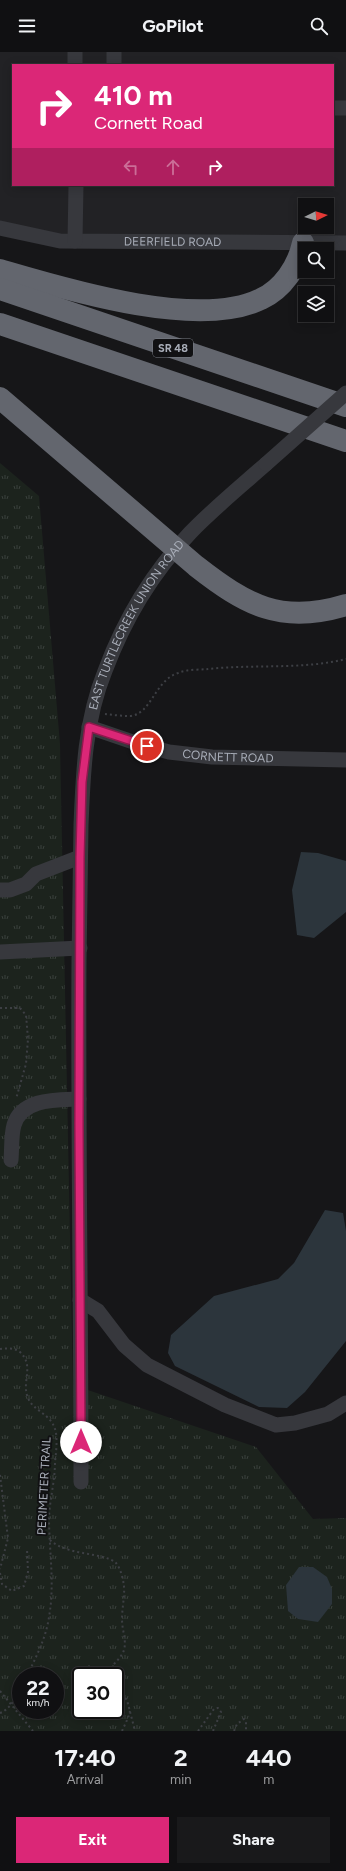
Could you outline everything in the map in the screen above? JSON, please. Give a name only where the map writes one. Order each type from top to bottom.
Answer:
[{"type":"highway","points":[[0,270],[89,295],[132,304],[193,310],[219,309],[253,303],[276,290],[292,270],[298,258]]},
{"type":"highway","name":"SR 48","points":[[0,290],[346,406]]},
{"type":"highway","name":"SR 48","points":[[0,324],[346,441]]},
{"type":"highway","points":[[0,398],[175,549],[224,588],[254,604],[271,610],[306,613],[323,611],[346,605]]},
{"type":"street","points":[[75,52],[75,64]]},
{"type":"street","points":[[114,52],[114,64]]},
{"type":"street","points":[[334,108],[346,108]]},
{"type":"street","points":[[75,241],[76,186]]},
{"type":"street","name":"DEERFIELD ROAD","points":[[0,228],[60,241],[298,243]]},
{"type":"street","name":"DEERFIELD ROAD","points":[[334,243],[346,243]]},
{"type":"street","name":"EAST TURTLECREEK UNION ROAD","points":[[81,1482],[79,1099],[80,857],[82,782],[89,727],[104,672],[121,632],[142,594],[175,549],[216,508],[346,393]]},
{"type":"street","name":"CORNETT ROAD","points":[[89,727],[136,743],[169,752],[212,757],[346,760]]},
{"type":"street","points":[[0,890],[10,890],[26,884],[36,874],[80,857]]},
{"type":"street","points":[[0,952],[80,948]]},
{"type":"street","points":[[11,1160],[14,1125],[18,1116],[25,1109],[35,1104],[51,1101],[79,1099]]},
{"type":"street","points":[[80,1300],[98,1311],[124,1345],[147,1365],[225,1405],[276,1425],[295,1423],[328,1414],[346,1403]]},
{"type":"path","points":[[93,712],[130,716],[138,714],[150,702],[162,682],[179,672],[219,668],[319,664],[346,659]]},
{"type":"path","points":[[0,1008],[20,1008],[26,1015],[28,1039],[26,1064],[16,1101]]},
{"type":"path","name":"PERIMETER TRAIL","points":[[0,1349],[11,1348],[18,1351],[25,1357],[28,1364],[28,1399],[32,1406],[42,1411],[51,1421],[56,1430],[55,1475],[49,1515],[52,1585],[49,1616],[44,1637],[31,1667]]},
{"type":"path","points":[[0,1475],[8,1538],[0,1569]]},
{"type":"path","points":[[50,1540],[55,1545],[65,1549],[109,1559],[115,1563],[121,1573],[124,1587],[122,1614],[125,1649],[121,1657],[112,1667]]},
{"type":"path","points":[[0,1573],[2,1584],[12,1591],[24,1586],[28,1572],[27,1549]]},
{"type":"path","points":[[0,1691],[33,1731]]},
{"type":"path","points":[[124,1697],[127,1700],[135,1731]]},
{"type":"path","points":[[0,1713],[4,1712],[12,1702]]},
{"type":"path","points":[[198,1731],[214,1709],[218,1708],[221,1712],[213,1731]]},
{"type":"path","points":[[122,1731],[130,1710]]},
{"type":"path","points":[[234,1731],[237,1724],[244,1719],[246,1722],[246,1731]]},
{"type":"shaded area","points":[[0,52],[346,52],[346,242],[75,241],[0,224]]},
{"type":"shaded area","points":[[301,852],[318,853],[346,861],[346,912],[314,938],[297,935],[292,890]]},
{"type":"shaded area","points":[[325,1210],[343,1213],[346,1231],[346,1341],[305,1392],[287,1408],[259,1407],[175,1366],[168,1353],[171,1335],[214,1296],[278,1279],[294,1263]]},
{"type":"shaded area","points":[[299,1567],[313,1567],[327,1577],[332,1589],[332,1604],[318,1622],[298,1619],[288,1611],[286,1585]]},
{"type":"green space","points":[[0,463],[39,496],[60,744],[73,1385],[256,1447],[313,1519],[346,1518],[346,1731],[0,1731]]},
{"type":"route","points":[[81,1442],[79,1020],[80,857],[84,759],[89,727],[147,746]]}]
